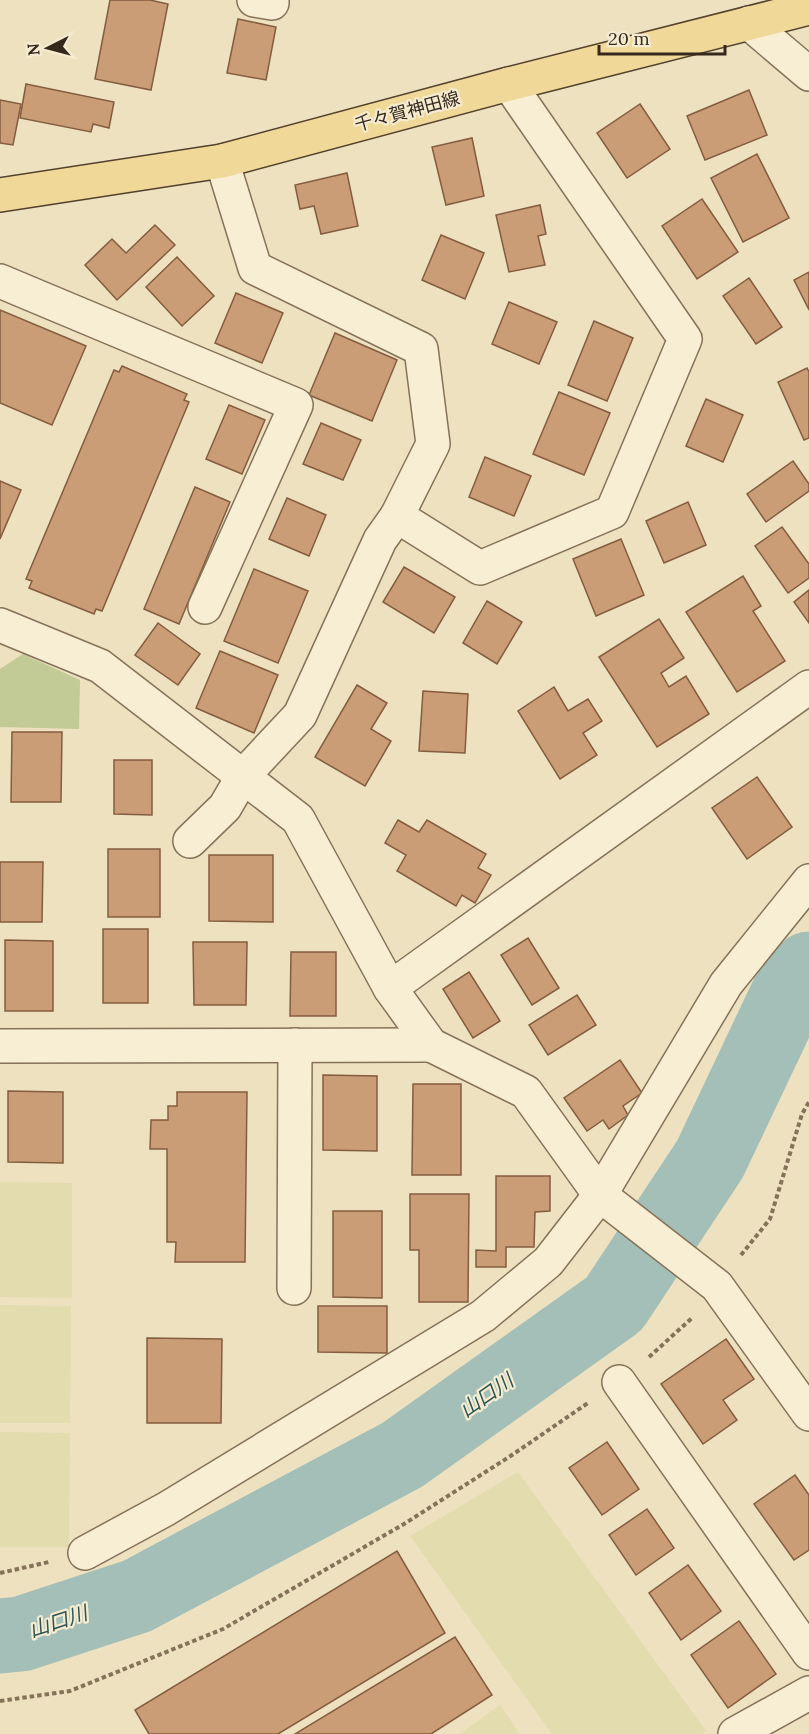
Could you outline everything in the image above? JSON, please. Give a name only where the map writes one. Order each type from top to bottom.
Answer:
[{"type":"main road","name":"千々賀神田線","points":[[0,195],[222,161],[510,84],[809,8]]},
{"type":"street","points":[[254,0],[272,3],[272,0]]},
{"type":"street","points":[[749,23],[809,74]]},
{"type":"street","points":[[398,516],[480,568],[612,512],[685,339],[510,84]]},
{"type":"street","points":[[190,841],[225,807],[243,776],[300,715],[380,540],[398,516],[433,444],[421,350],[255,268],[222,161]]},
{"type":"street","points":[[0,281],[296,405],[205,607]]},
{"type":"street","points":[[0,625],[100,666],[298,819],[390,988],[431,1045]]},
{"type":"street","points":[[390,988],[809,687]]},
{"type":"street","points":[[85,1553],[166,1509],[483,1316],[548,1262],[600,1195],[726,984],[809,881]]},
{"type":"street","points":[[294,1288],[295,1045]]},
{"type":"street","points":[[0,1046],[431,1045],[526,1092],[600,1195],[717,1286],[809,1414]]},
{"type":"street","points":[[619,1382],[809,1653]]},
{"type":"street","points":[[735,1734],[809,1693]]},
{"type":"path","points":[[0,1701],[70,1691],[223,1629],[404,1524],[509,1457],[619,1382],[689,1322],[770,1220],[802,1114],[809,1102]]},
{"type":"path","points":[[0,1573],[85,1553]]},
{"type":"shaded area","points":[[0,1182],[72,1183],[72,1298],[0,1297]]},
{"type":"shaded area","points":[[0,1305],[71,1306],[70,1423],[0,1423]]},
{"type":"shaded area","points":[[0,1432],[70,1433],[69,1547],[0,1547]]},
{"type":"shaded area","points":[[518,1472],[706,1731],[701,1734],[552,1734],[410,1536]]},
{"type":"shaded area","points":[[500,1705],[520,1734],[460,1734]]},
{"type":"green space","points":[[23,654],[80,680],[79,729],[0,727],[0,669]]},
{"type":"building","points":[[110,0],[150,0],[168,4],[151,90],[95,79]]},
{"type":"building","points":[[238,19],[276,27],[266,80],[227,73]]},
{"type":"building","points":[[26,84],[114,102],[109,128],[93,124],[91,132],[20,118]]},
{"type":"building","points":[[749,90],[767,135],[705,160],[687,116]]},
{"type":"building","points":[[0,100],[21,104],[13,145],[0,143]]},
{"type":"building","points":[[640,104],[670,149],[627,178],[597,133]]},
{"type":"building","points":[[472,138],[484,196],[446,205],[432,147]]},
{"type":"building","points":[[757,154],[789,218],[743,242],[711,178]]},
{"type":"building","points":[[347,173],[358,226],[321,234],[314,206],[300,209],[295,185]]},
{"type":"building","points":[[702,199],[738,252],[697,279],[662,226]]},
{"type":"building","points":[[540,205],[546,234],[538,236],[545,265],[509,272],[496,215]]},
{"type":"building","points":[[155,225],[175,245],[117,300],[85,265],[112,239],[126,253]]},
{"type":"building","points":[[441,235],[484,253],[465,299],[422,280]]},
{"type":"building","points":[[177,257],[214,296],[182,326],[146,287]]},
{"type":"building","points":[[809,272],[809,310],[794,280]]},
{"type":"building","points":[[749,278],[782,327],[756,344],[723,296]]},
{"type":"building","points":[[236,293],[283,313],[262,363],[215,343]]},
{"type":"building","points":[[509,302],[557,322],[539,364],[492,344]]},
{"type":"building","points":[[0,310],[86,346],[52,425],[0,403]]},
{"type":"building","points":[[594,321],[633,338],[607,401],[568,385]]},
{"type":"building","points":[[335,333],[397,360],[372,421],[309,395]]},
{"type":"building","points":[[122,366],[187,394],[184,400],[189,402],[102,611],[96,609],[94,614],[29,588],[32,581],[26,579],[114,370],[119,372]]},
{"type":"building","points":[[807,368],[809,372],[809,438],[804,440],[778,382]]},
{"type":"building","points":[[559,392],[610,413],[584,475],[533,454]]},
{"type":"building","points":[[706,399],[743,415],[723,462],[686,446]]},
{"type":"building","points":[[229,405],[265,420],[242,474],[206,459]]},
{"type":"building","points":[[321,423],[361,440],[343,480],[303,464]]},
{"type":"building","points":[[485,457],[531,476],[514,516],[469,497]]},
{"type":"building","points":[[793,461],[809,484],[809,491],[766,522],[747,494]]},
{"type":"building","points":[[0,481],[21,490],[0,539]]},
{"type":"building","points":[[195,487],[230,502],[179,624],[144,609]]},
{"type":"building","points":[[287,498],[326,515],[309,556],[269,539]]},
{"type":"building","points":[[688,502],[706,545],[664,563],[646,521]]},
{"type":"building","points":[[782,527],[809,564],[809,578],[788,593],[755,546]]},
{"type":"building","points":[[621,539],[644,595],[596,616],[573,559]]},
{"type":"building","points":[[404,567],[455,597],[434,633],[383,602]]},
{"type":"building","points":[[254,569],[308,591],[278,663],[224,641]]},
{"type":"building","points":[[743,576],[761,606],[753,611],[785,661],[737,692],[686,612]]},
{"type":"building","points":[[809,590],[809,623],[794,602]]},
{"type":"building","points":[[487,601],[522,622],[497,664],[463,643]]},
{"type":"building","points":[[659,619],[684,658],[661,673],[669,687],[686,676],[709,714],[657,747],[599,657]]},
{"type":"building","points":[[158,623],[200,654],[178,685],[135,655]]},
{"type":"building","points":[[220,651],[278,675],[254,733],[196,708]]},
{"type":"building","points":[[357,685],[387,703],[371,729],[391,741],[365,786],[315,757]]},
{"type":"building","points":[[554,687],[568,711],[588,699],[602,721],[583,733],[597,755],[560,779],[518,711]]},
{"type":"building","points":[[423,691],[468,694],[465,753],[419,751]]},
{"type":"building","points":[[12,732],[62,732],[61,802],[11,802]]},
{"type":"building","points":[[114,760],[152,760],[152,815],[114,814]]},
{"type":"building","points":[[757,777],[792,827],[747,859],[712,808]]},
{"type":"building","points":[[398,820],[419,832],[427,820],[486,854],[478,868],[491,875],[475,903],[462,895],[456,906],[397,871],[406,855],[385,843]]},
{"type":"building","points":[[108,849],[160,849],[160,917],[108,917]]},
{"type":"building","points":[[209,855],[273,855],[273,922],[209,921]]},
{"type":"building","points":[[0,862],[43,862],[42,922],[0,922]]},
{"type":"building","points":[[103,929],[148,929],[148,1003],[103,1003]]},
{"type":"building","points":[[528,938],[559,988],[532,1005],[501,955]]},
{"type":"building","points":[[5,940],[53,941],[53,1011],[5,1011]]},
{"type":"building","points":[[193,942],[247,942],[246,1005],[194,1005]]},
{"type":"building","points":[[291,952],[336,952],[336,1016],[290,1016]]},
{"type":"building","points":[[469,972],[500,1021],[473,1038],[443,989]]},
{"type":"building","points":[[577,995],[596,1025],[548,1055],[529,1025]]},
{"type":"building","points":[[620,1060],[642,1093],[623,1106],[628,1115],[609,1129],[603,1120],[587,1131],[564,1098]]},
{"type":"building","points":[[323,1075],[377,1076],[377,1151],[323,1150]]},
{"type":"building","points":[[413,1084],[461,1084],[461,1175],[412,1175]]},
{"type":"building","points":[[8,1091],[63,1092],[63,1163],[8,1162]]},
{"type":"building","points":[[177,1092],[247,1092],[245,1262],[175,1262],[176,1242],[167,1242],[167,1149],[150,1149],[151,1120],[168,1120],[168,1106],[177,1106]]},
{"type":"building","points":[[496,1176],[550,1176],[550,1211],[535,1212],[534,1247],[506,1247],[506,1267],[476,1267],[476,1250],[496,1251]]},
{"type":"building","points":[[410,1194],[469,1194],[468,1302],[419,1302],[419,1250],[410,1250]]},
{"type":"building","points":[[333,1211],[382,1211],[382,1298],[333,1297]]},
{"type":"building","points":[[318,1306],[387,1306],[387,1353],[318,1352]]},
{"type":"building","points":[[147,1338],[222,1339],[221,1423],[147,1423]]},
{"type":"building","points":[[726,1339],[754,1379],[723,1400],[737,1420],[703,1444],[661,1384]]},
{"type":"building","points":[[607,1442],[639,1489],[602,1515],[569,1468]]},
{"type":"building","points":[[795,1475],[809,1495],[809,1550],[794,1560],[754,1504]]},
{"type":"building","points":[[647,1509],[674,1548],[636,1575],[609,1535]]},
{"type":"building","points":[[397,1551],[445,1633],[278,1734],[149,1734],[135,1710]]},
{"type":"building","points":[[688,1565],[721,1611],[681,1640],[649,1593]]},
{"type":"building","points":[[739,1621],[776,1674],[728,1708],[691,1655]]},
{"type":"building","points":[[455,1637],[492,1695],[431,1734],[295,1734]]},
{"type":"waterway","name":"山口川","points":[[0,1636],[21,1634],[137,1596],[402,1455],[614,1304],[710,1159],[792,986],[809,969]]}]
